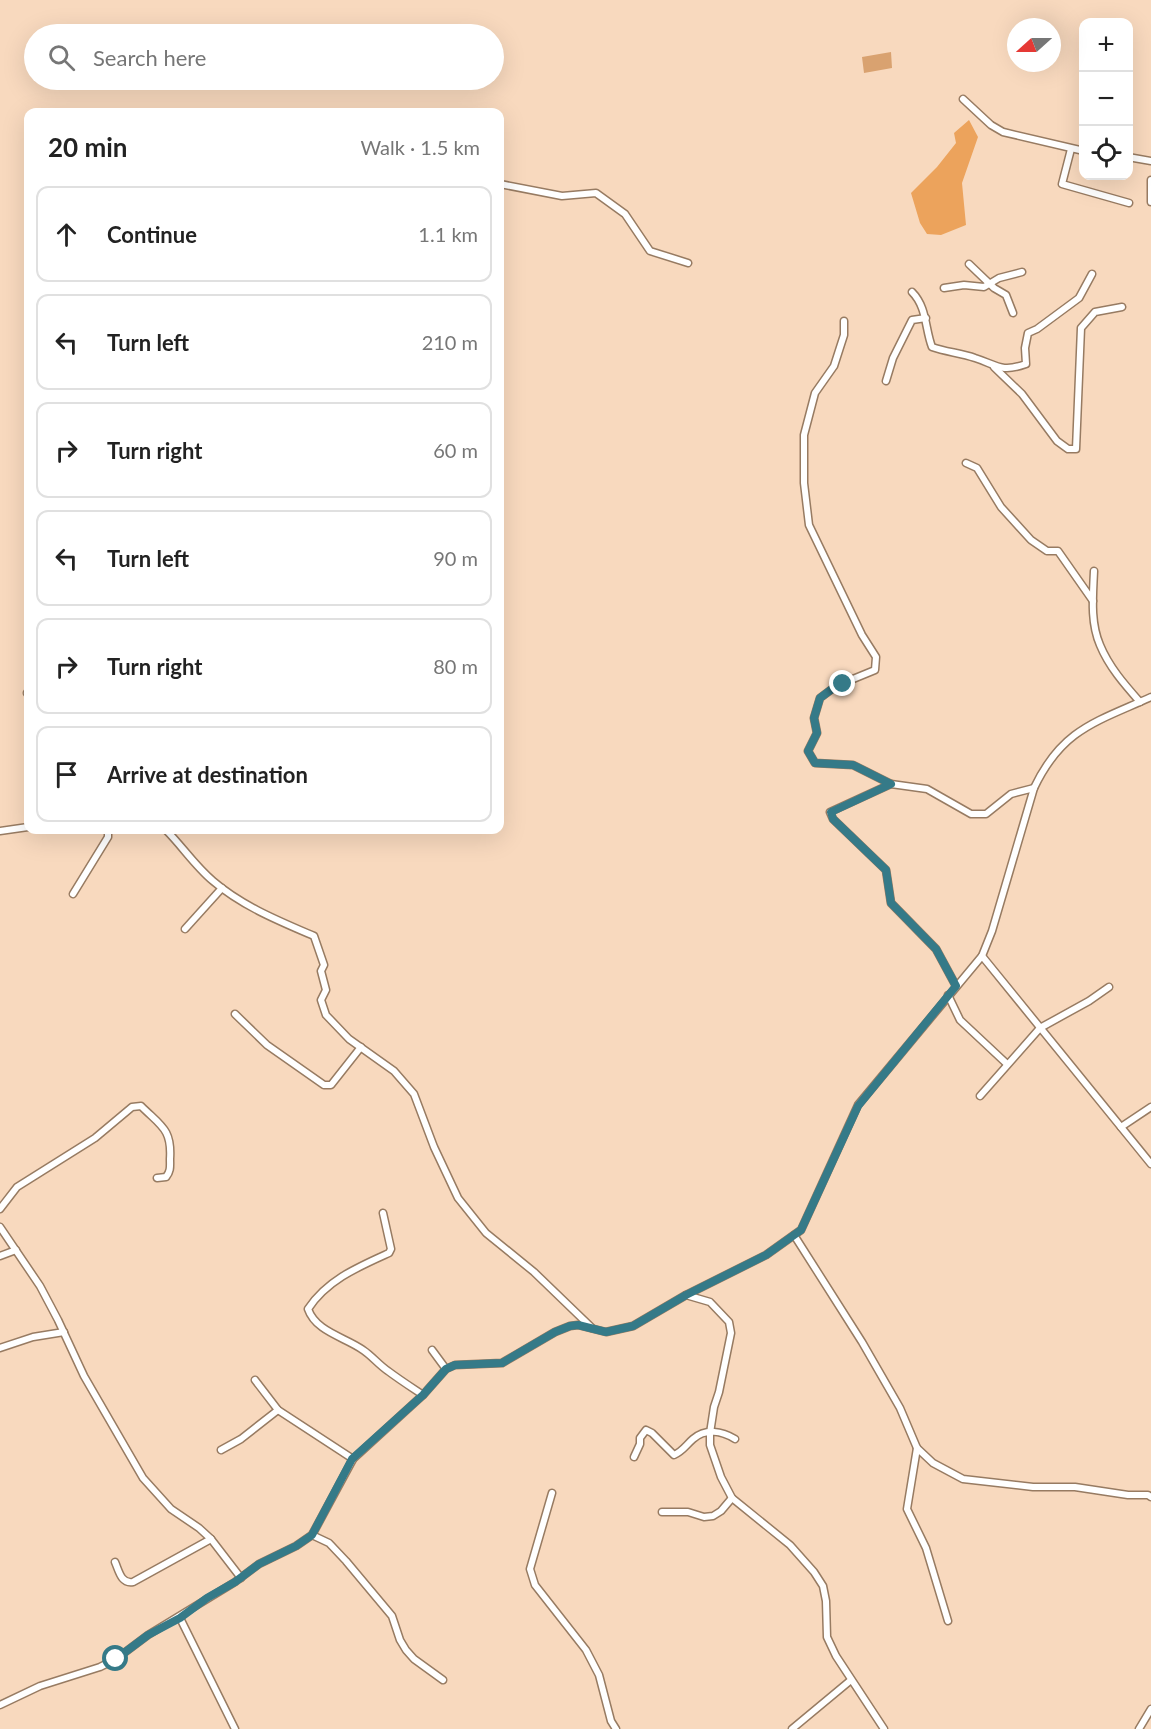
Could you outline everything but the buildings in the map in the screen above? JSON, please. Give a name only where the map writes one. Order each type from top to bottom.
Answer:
[{"type":"street","points":[[963,99],[991,125],[1003,132],[1079,150]]},
{"type":"street","points":[[1071,149],[1062,184],[1129,204]]},
{"type":"street","points":[[1133,158],[1151,160]]},
{"type":"street","points":[[1151,180],[1151,202]]},
{"type":"street","points":[[504,184],[562,196],[596,194],[625,214],[650,251],[688,263]]},
{"type":"street","points":[[969,264],[994,288],[1006,294],[1013,313]]},
{"type":"street","points":[[944,288],[964,285],[984,287],[1010,274],[1022,272]]},
{"type":"street","points":[[994,367],[1014,368],[1026,364],[1025,348],[1028,333],[1037,329],[1079,297],[1092,274]]},
{"type":"street","points":[[912,292],[926,318],[927,334],[932,348],[975,358],[994,367],[1022,394],[1057,441],[1068,449],[1076,449],[1082,328],[1095,312],[1122,306]]},
{"type":"street","points":[[886,381],[893,358],[912,320],[926,318]]},
{"type":"street","points":[[844,321],[844,336],[834,366],[815,393],[804,435],[804,483],[809,525],[862,635],[876,657],[875,670],[836,686],[820,698],[814,718],[817,733],[808,751],[815,763],[853,765],[891,784],[927,789],[971,814],[986,814],[1011,794],[1034,788]]},
{"type":"street","points":[[966,462],[977,468],[1001,507],[1031,540],[1047,551],[1058,551],[1092,601]]},
{"type":"street","points":[[1094,571],[1092,610],[1099,644],[1116,673],[1140,702]]},
{"type":"street","points":[[0,1705],[40,1686],[100,1667],[116,1659],[148,1635],[180,1618],[207,1598],[242,1578],[259,1564],[296,1546],[312,1535],[352,1459],[423,1395],[446,1369],[455,1365],[502,1363],[555,1332],[570,1326],[578,1325],[606,1332],[633,1326],[686,1295],[766,1255],[801,1230],[858,1106],[982,956],[992,931],[1034,788],[1044,768],[1067,741],[1094,721],[1151,697]]},
{"type":"street","points":[[891,784],[831,812],[833,819],[886,870],[891,903],[936,949],[956,986]]},
{"type":"street","points":[[0,831],[24,828]]},
{"type":"street","points":[[73,894],[108,834]]},
{"type":"street","points":[[170,834],[210,879],[222,888],[274,918],[314,936],[324,965],[321,972],[326,990],[321,1000],[326,1015],[349,1039],[393,1071],[414,1094],[434,1147],[458,1198],[486,1233],[534,1272],[593,1329]]},
{"type":"street","points":[[185,929],[222,888]]},
{"type":"street","points":[[982,956],[1151,1164]]},
{"type":"street","points":[[980,1096],[1040,1028],[1089,1001],[1109,987]]},
{"type":"street","points":[[948,995],[960,1020],[1007,1064]]},
{"type":"street","points":[[235,1014],[267,1045],[324,1085],[331,1085],[361,1047]]},
{"type":"street","points":[[0,1209],[17,1187],[95,1138],[132,1107],[141,1106],[167,1132],[171,1143],[170,1172],[166,1177],[157,1178]]},
{"type":"street","points":[[1121,1127],[1151,1107]]},
{"type":"street","points":[[383,1214],[391,1249],[389,1252],[352,1270],[323,1289],[308,1309],[311,1317],[335,1337],[351,1342],[423,1395]]},
{"type":"street","points":[[0,1227],[39,1286],[84,1376],[143,1478],[171,1509],[200,1528],[211,1539],[242,1578]]},
{"type":"street","points":[[794,1235],[890,1389],[917,1448],[933,1463],[963,1479],[1033,1487],[1075,1486],[1151,1497]]},
{"type":"street","points":[[0,1256],[16,1250]]},
{"type":"street","points":[[686,1295],[710,1302],[729,1322],[731,1332],[710,1433],[713,1455],[721,1477],[732,1498],[783,1539],[814,1572],[823,1586],[826,1601],[826,1637],[884,1729]]},
{"type":"street","points":[[0,1348],[33,1337],[64,1332]]},
{"type":"street","points":[[432,1350],[446,1369]]},
{"type":"street","points":[[255,1380],[278,1410],[352,1459]]},
{"type":"street","points":[[221,1450],[241,1439],[278,1410]]},
{"type":"street","points":[[634,1457],[646,1430],[674,1455],[683,1451],[694,1438],[704,1433],[716,1431],[735,1438]]},
{"type":"street","points":[[917,1448],[907,1509],[926,1548],[948,1621]]},
{"type":"street","points":[[552,1493],[530,1569],[535,1585],[586,1650],[598,1675],[610,1721],[616,1729]]},
{"type":"street","points":[[662,1512],[688,1512],[712,1516],[732,1498]]},
{"type":"street","points":[[312,1535],[329,1543],[346,1561],[392,1616],[406,1650],[414,1659],[443,1680]]},
{"type":"street","points":[[115,1562],[123,1580],[133,1582],[211,1539]]},
{"type":"street","points":[[180,1618],[235,1729]]},
{"type":"street","points":[[792,1729],[852,1680]]},
{"type":"street","points":[[1139,1729],[1151,1709]]},
{"type":"shaded area","points":[[891,52],[892,68],[864,73],[862,57]]},
{"type":"shaded area","points":[[969,120],[978,137],[962,183],[966,225],[941,235],[927,234],[920,223],[911,193],[937,167],[956,143],[954,133]]},
{"type":"route","points":[[116,1659],[148,1635],[180,1618],[259,1564],[296,1546],[312,1535],[352,1459],[423,1395],[446,1369],[455,1365],[502,1363],[555,1332],[570,1326],[578,1325],[606,1332],[633,1326],[686,1295],[766,1255],[801,1230],[858,1106],[956,986],[936,949],[891,903],[886,870],[833,819],[831,812],[891,784],[853,765],[815,763],[808,751],[817,733],[814,718],[820,698],[836,686],[843,684]]}]
